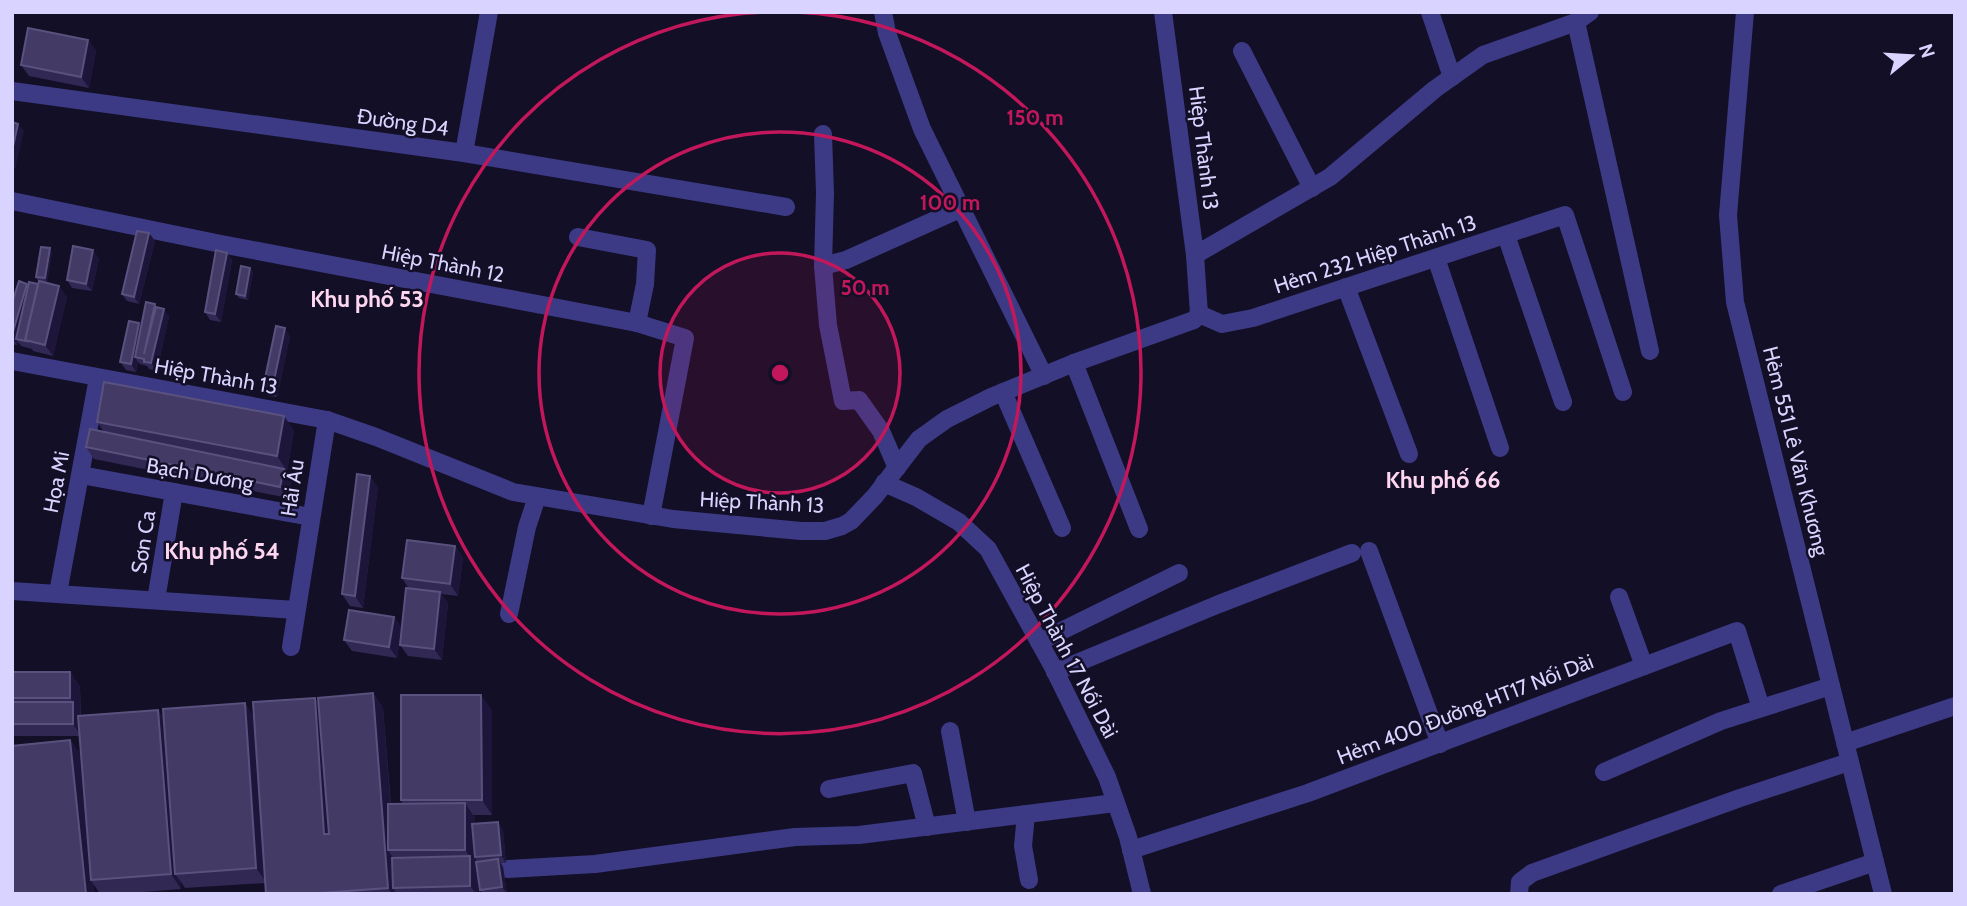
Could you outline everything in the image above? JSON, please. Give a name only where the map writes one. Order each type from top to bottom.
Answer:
[{"type":"street","points":[[464,153],[489,12]]},
{"type":"street","points":[[883,12],[887,33],[922,129],[1044,376]]},
{"type":"street","name":"Hiệp Thành 13","points":[[12,361],[327,420],[513,492],[537,497],[650,516],[801,531],[825,531],[842,526],[851,521],[919,439],[947,419],[1003,392],[1074,363],[1194,320],[1199,314],[1195,255],[1163,12]]},
{"type":"street","points":[[1430,12],[1452,77]]},
{"type":"street","name":"Hẻm 551 Lê Văn Khương","points":[[1745,12],[1728,215],[1735,302],[1883,894]]},
{"type":"street","points":[[1195,255],[1330,177],[1452,77],[1483,55],[1583,17],[1650,351]]},
{"type":"street","points":[[1242,51],[1312,188]]},
{"type":"street","name":"Đường D4","points":[[12,91],[464,153],[786,207]]},
{"type":"street","points":[[823,134],[823,267],[828,326],[844,401],[859,400],[881,431],[897,468]]},
{"type":"street","name":"Hiệp Thành 12","points":[[12,201],[214,243],[637,323],[685,338],[650,516]]},
{"type":"street","points":[[823,267],[871,249],[962,208]]},
{"type":"street","name":"Hẻm 232 Hiệp Thành 13","points":[[1199,314],[1222,324],[1243,320],[1566,215],[1623,391]]},
{"type":"street","points":[[1506,235],[1563,402]]},
{"type":"street","points":[[578,237],[647,250],[645,284],[637,323]]},
{"type":"street","points":[[1436,258],[1500,448]]},
{"type":"street","points":[[1346,288],[1409,454]]},
{"type":"street","points":[[1074,363],[1139,529]]},
{"type":"street","name":"Họa Mi","points":[[58,593],[98,378]]},
{"type":"street","points":[[1003,392],[1062,528]]},
{"type":"street","name":"Hải Âu","points":[[291,647],[327,420]]},
{"type":"street","name":"Bạch Dương","points":[[81,475],[311,517]]},
{"type":"street","name":"Hiệp Thành 17 Nối Dài","points":[[884,483],[916,496],[959,522],[988,550],[1055,672],[1107,777],[1142,894]]},
{"type":"street","name":"Sơn Ca","points":[[156,600],[174,492]]},
{"type":"street","points":[[509,614],[527,527],[537,497]]},
{"type":"street","points":[[1055,672],[1219,604],[1361,552],[1440,744]]},
{"type":"street","points":[[1039,642],[1179,573]]},
{"type":"street","points":[[12,591],[296,610]]},
{"type":"street","points":[[1619,597],[1644,666]]},
{"type":"street","name":"Hẻm 400 Đường HT17 Nối Dài","points":[[1131,850],[1308,793],[1737,631],[1761,708]]},
{"type":"street","points":[[1604,772],[1721,721],[1830,686]]},
{"type":"street","points":[[1845,743],[1955,706]]},
{"type":"street","points":[[950,731],[967,822]]},
{"type":"street","points":[[1519,894],[1520,882],[1532,873],[1849,762]]},
{"type":"street","points":[[829,789],[913,774],[927,827]]},
{"type":"street","points":[[508,869],[595,864],[795,836],[859,835],[1115,803]]},
{"type":"street","points":[[1026,814],[1023,846],[1029,880]]},
{"type":"street","points":[[1781,894],[1875,862]]},
{"type":"building","points":[[28,28],[88,40],[81,77],[21,65]]},
{"type":"building","points":[[12,122],[18,124],[12,151]]},
{"type":"building","points":[[137,231],[149,233],[134,297],[122,294]]},
{"type":"building","points":[[73,246],[93,250],[86,284],[67,280]]},
{"type":"building","points":[[41,247],[50,248],[45,278],[36,277]]},
{"type":"building","points":[[216,250],[227,253],[215,314],[205,312]]},
{"type":"building","points":[[241,266],[250,268],[245,296],[236,294]]},
{"type":"building","points":[[19,281],[27,284],[12,335],[12,303]]},
{"type":"building","points":[[39,281],[59,286],[45,345],[25,340]]},
{"type":"building","points":[[29,282],[38,284],[26,341],[16,339]]},
{"type":"building","points":[[146,302],[155,304],[144,354],[156,307],[164,309],[151,363],[135,357]]},
{"type":"building","points":[[129,321],[139,323],[131,364],[120,362]]},
{"type":"building","points":[[276,326],[285,328],[272,390],[263,388]]},
{"type":"building","points":[[104,382],[284,416],[277,456],[97,422]]},
{"type":"building","points":[[90,429],[284,469],[280,487],[86,447]]},
{"type":"building","points":[[357,474],[370,476],[355,596],[342,594]]},
{"type":"building","points":[[407,540],[455,546],[450,584],[402,578]]},
{"type":"building","points":[[406,588],[440,592],[434,649],[400,645]]},
{"type":"building","points":[[349,610],[394,617],[389,647],[344,640]]},
{"type":"building","points":[[12,672],[70,672],[70,698],[12,698]]},
{"type":"building","points":[[373,693],[388,888],[266,894],[253,702],[315,698],[324,834],[329,834],[318,698]]},
{"type":"building","points":[[401,695],[481,695],[482,800],[401,800]]},
{"type":"building","points":[[12,702],[73,702],[73,724],[12,724]]},
{"type":"building","points":[[245,703],[256,868],[175,874],[163,709]]},
{"type":"building","points":[[158,710],[171,874],[91,880],[78,716]]},
{"type":"building","points":[[70,740],[86,894],[12,894],[12,746]]},
{"type":"building","points":[[465,803],[465,850],[388,850],[388,804]]},
{"type":"building","points":[[498,822],[501,855],[475,857],[472,824]]},
{"type":"building","points":[[470,856],[470,886],[393,888],[392,858]]},
{"type":"building","points":[[498,859],[502,887],[480,890],[476,862]]},
{"type":"district","name":"Khu phố 53","points":[[367,299]]},
{"type":"district","name":"Khu phố 66","points":[[1443,480]]},
{"type":"district","name":"Khu phố 54","points":[[222,551]]}]
